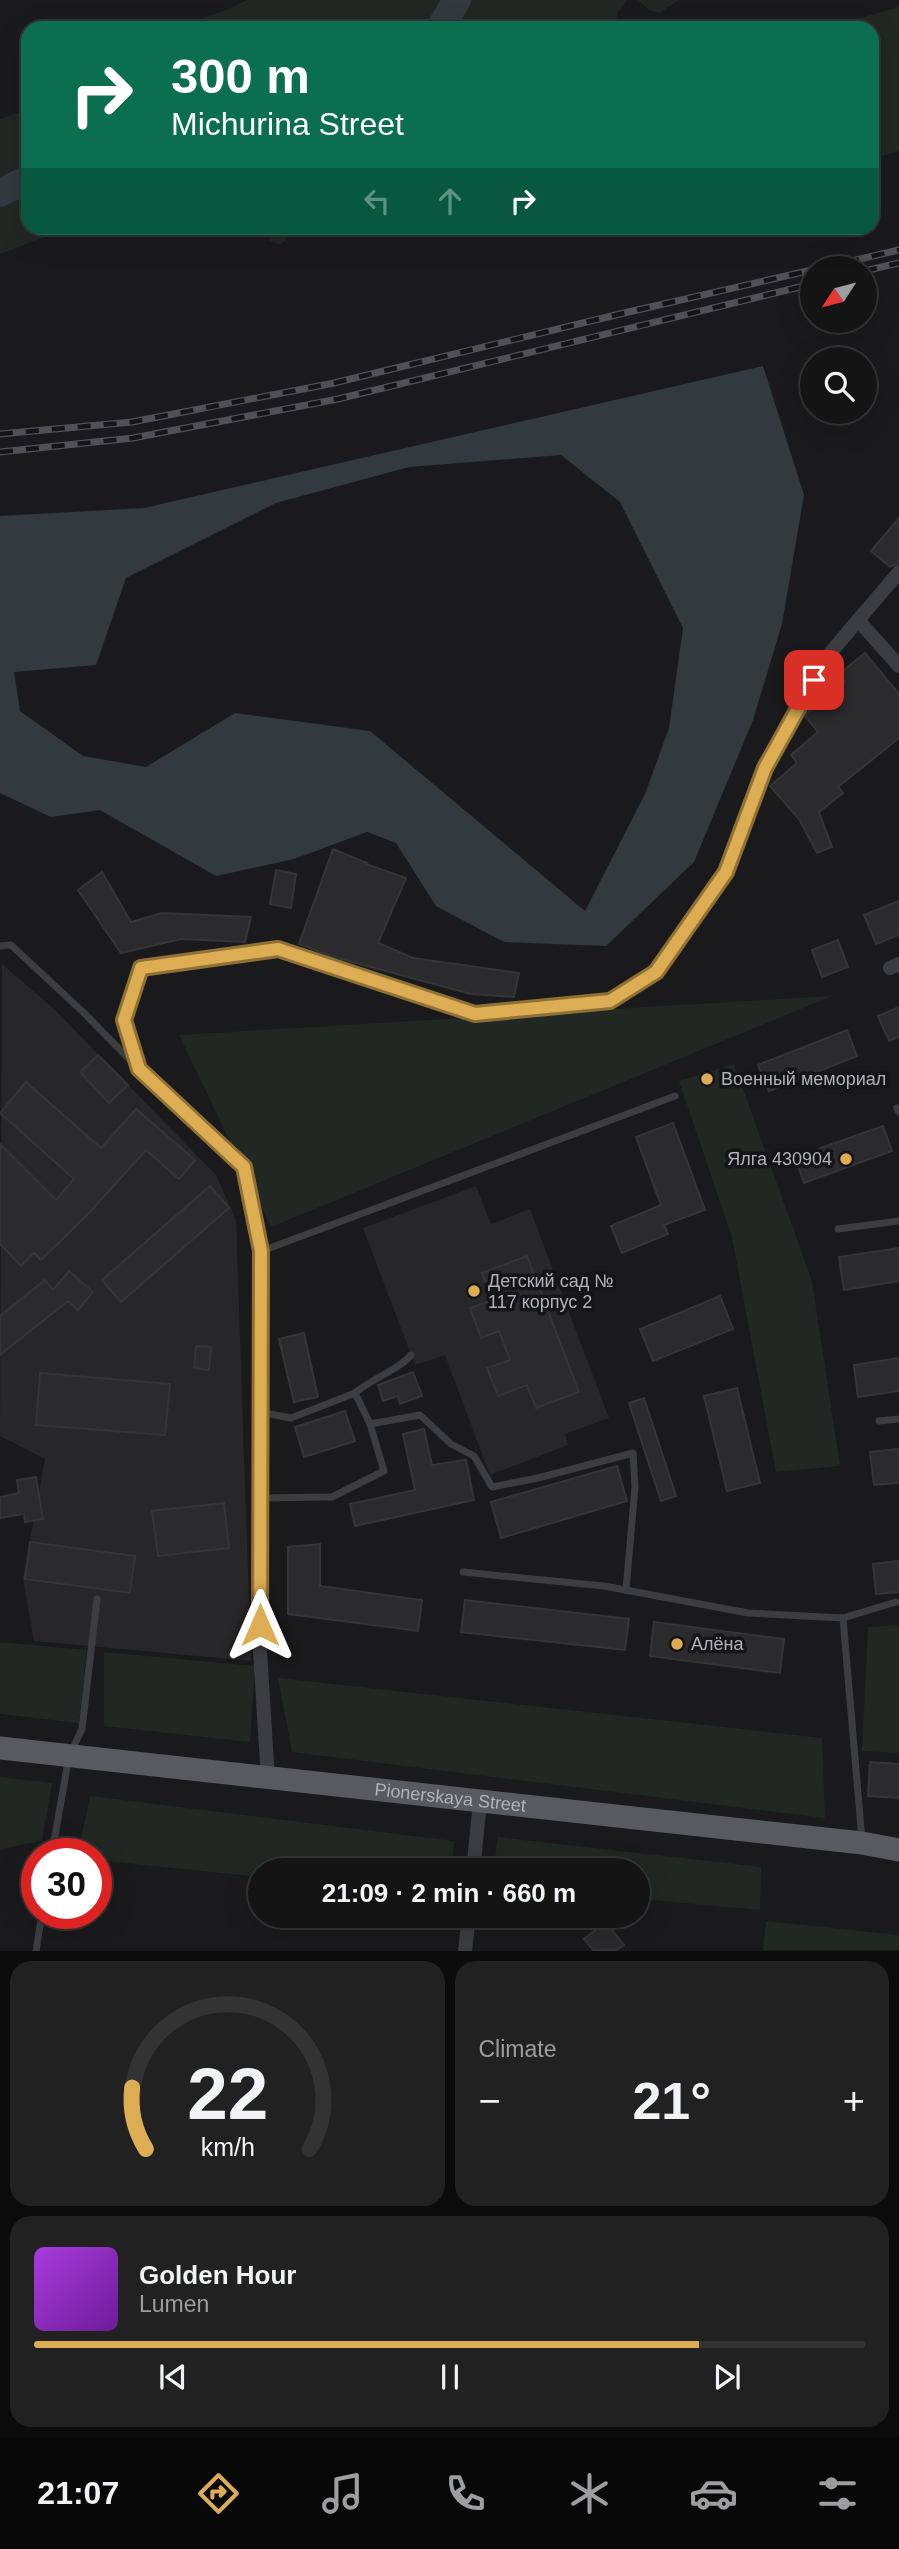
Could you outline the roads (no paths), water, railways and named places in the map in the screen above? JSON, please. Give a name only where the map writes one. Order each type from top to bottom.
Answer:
[{"type":"main road","name":"Pionerskaya Street","points":[[0,1748],[862,1843],[899,1850]]},
{"type":"street","points":[[268,1779],[260,1651],[261,1251],[244,1167],[139,1069],[124,1020],[141,968],[278,949],[475,1014],[610,1001],[656,972],[726,872],[765,768],[826,658],[899,572]]},
{"type":"street","points":[[858,620],[899,666]]},
{"type":"street","points":[[474,1858],[480,1802]]},
{"type":"street","points":[[465,1951],[468,1928]]},
{"type":"lane","points":[[0,946],[10,946],[83,1012],[139,1069]]},
{"type":"lane","points":[[261,1251],[675,1096]]},
{"type":"lane","points":[[838,1229],[899,1221]]},
{"type":"lane","points":[[259,1412],[292,1418],[355,1393],[370,1380],[406,1362],[411,1355]]},
{"type":"lane","points":[[260,1497],[332,1497],[384,1471],[370,1424],[355,1393]]},
{"type":"lane","points":[[370,1424],[420,1415],[452,1444],[474,1457],[492,1487],[634,1453],[635,1487],[625,1590]]},
{"type":"lane","points":[[879,1421],[899,1419]]},
{"type":"lane","points":[[463,1572],[625,1590],[748,1613],[843,1618],[895,1602]]},
{"type":"lane","points":[[55,1838],[69,1756],[82,1729],[97,1599]]},
{"type":"lane","points":[[843,1618],[862,1843]]},
{"type":"lane","points":[[36,1951],[39,1929]]},
{"type":"waterway","points":[[444,21],[457,0]]},
{"type":"waterway","points":[[0,193],[21,182]]},
{"type":"railway","points":[[873,256],[899,250]]},
{"type":"railway","points":[[877,268],[899,263]]},
{"type":"railway","points":[[0,434],[132,422],[334,383],[800,273]]},
{"type":"railway","points":[[0,452],[133,438],[338,399],[800,287]]},
{"type":"place","name":"Военный мемориал","points":[[707,1079]]},
{"type":"place","name":"Ялга 430904","points":[[846,1159]]},
{"type":"place","name":"Детский сад № 117 корпус 2","points":[[474,1291]]},
{"type":"place","name":"Алёна","points":[[677,1644]]}]
